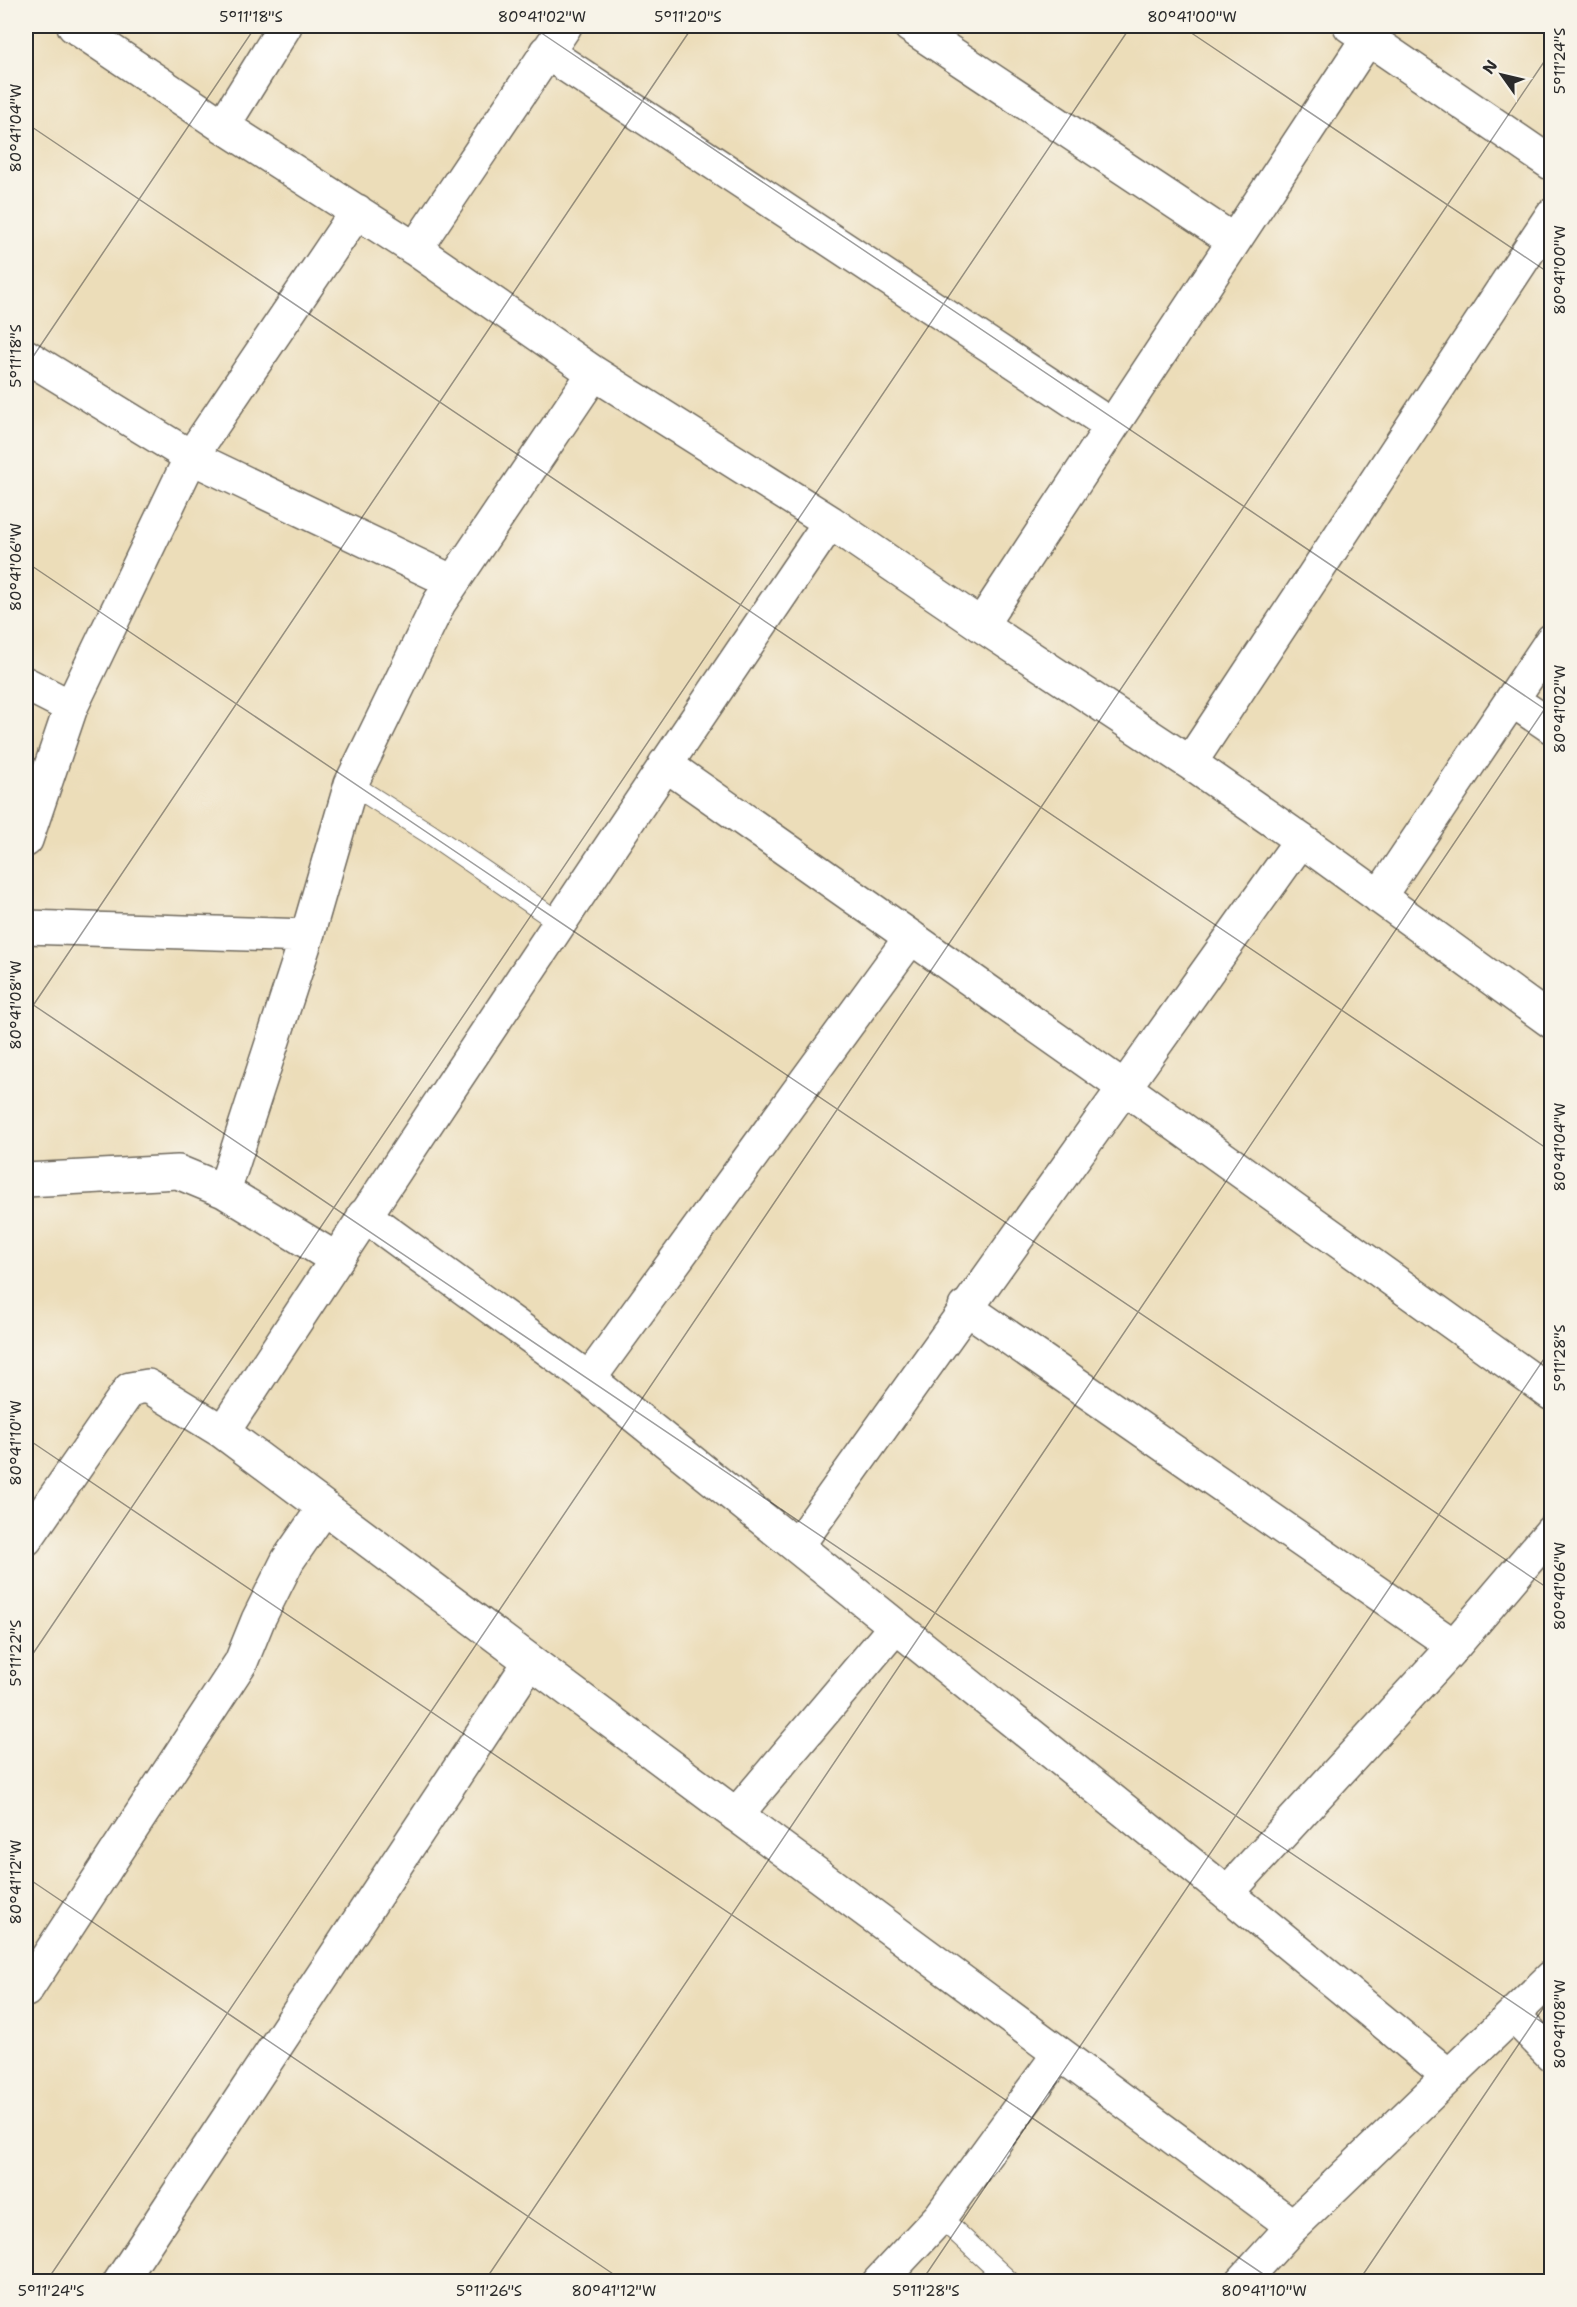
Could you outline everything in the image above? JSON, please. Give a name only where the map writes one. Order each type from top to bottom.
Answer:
[{"type":"street","points":[[74,26],[415,249],[594,373],[830,522],[1190,763],[1301,840],[1551,1022]]},
{"type":"street","points":[[224,126],[285,26]]},
{"type":"street","points":[[415,249],[565,26]]},
{"type":"street","points":[[910,26],[1233,242]]},
{"type":"street","points":[[981,625],[1233,242],[1358,32],[1551,164]]},
{"type":"street","points":[[546,52],[1112,426]]},
{"type":"street","points":[[26,840],[71,707],[191,457],[357,211]]},
{"type":"street","points":[[1190,763],[1551,215]]},
{"type":"street","points":[[26,356],[191,457],[453,582]]},
{"type":"street","points":[[224,1191],[307,936],[351,784],[439,603],[594,373]]},
{"type":"street","points":[[223,1432],[364,1215],[665,764],[830,522]]},
{"type":"street","points":[[1379,897],[1551,640]]},
{"type":"street","points":[[26,684],[71,707]]},
{"type":"street","points":[[1512,700],[1551,727]]},
{"type":"street","points":[[665,764],[1125,1088],[1551,1394]]},
{"type":"street","points":[[796,1546],[1301,840]]},
{"type":"street","points":[[26,927],[307,936]]},
{"type":"street","points":[[589,1378],[911,937]]},
{"type":"street","points":[[26,1180],[178,1172],[224,1191],[336,1259]]},
{"type":"street","points":[[364,1215],[589,1378],[1227,1893],[1449,2076]]},
{"type":"street","points":[[965,1307],[1454,1646]]},
{"type":"street","points":[[26,1539],[130,1389],[148,1386],[223,1432],[736,1815],[1293,2226]]},
{"type":"street","points":[[26,1990],[241,1662],[258,1620],[288,1560],[324,1508]]},
{"type":"street","points":[[1227,1893],[1454,1646],[1551,1531]]},
{"type":"street","points":[[736,1815],[896,1626]]},
{"type":"street","points":[[120,2282],[530,1662]]},
{"type":"street","points":[[1242,2282],[1293,2226],[1551,1977]]},
{"type":"street","points":[[1513,2014],[1551,2055]]},
{"type":"street","points":[[879,2282],[940,2217],[1059,2054]]},
{"type":"lane","points":[[351,784],[430,834],[560,923]]},
{"type":"lane","points":[[940,2217],[1010,2282]]}]
